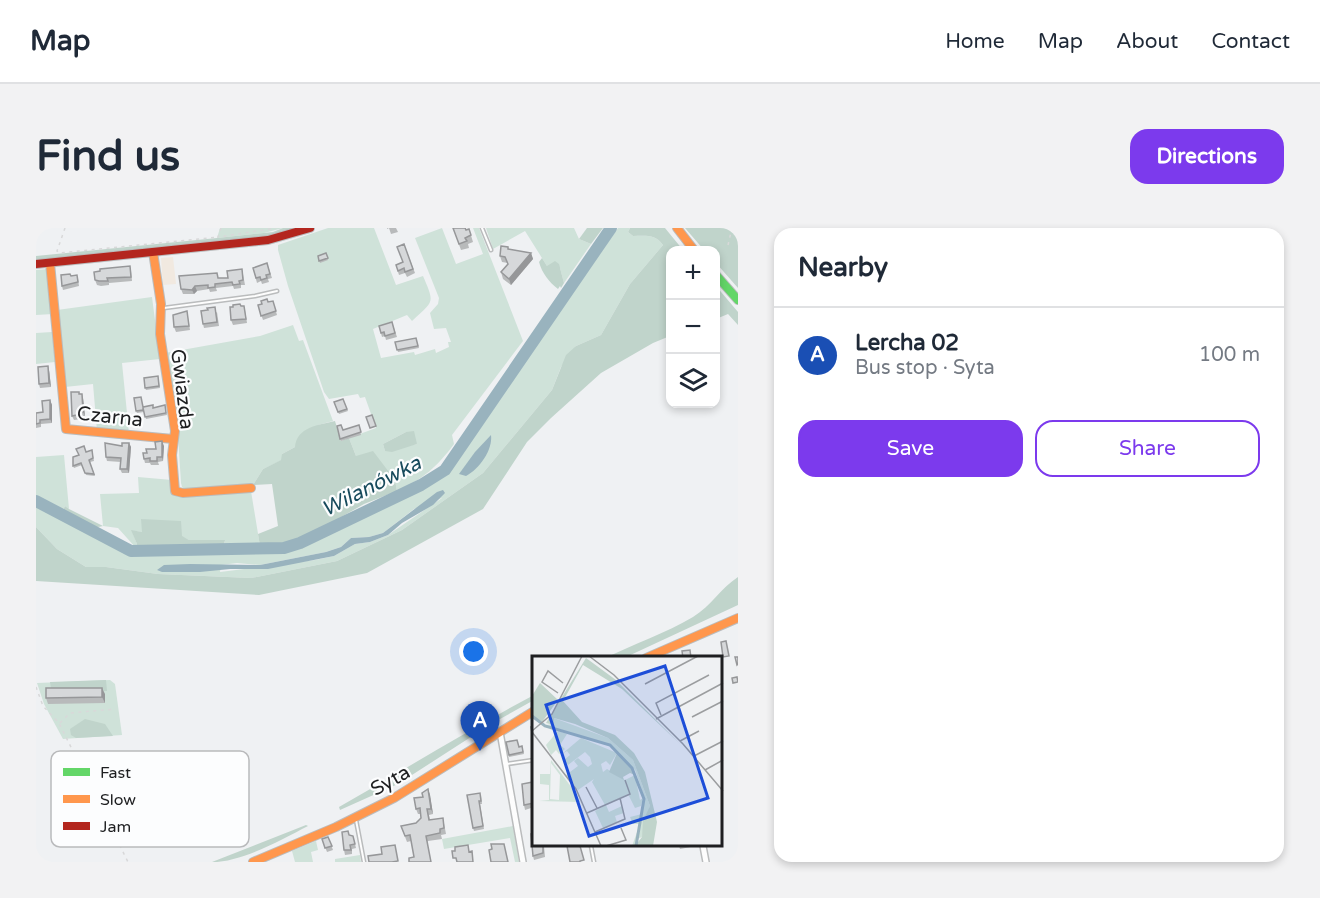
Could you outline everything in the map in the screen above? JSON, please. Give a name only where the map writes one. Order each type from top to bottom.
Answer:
[{"type":"street","points":[[36,264],[272,239],[310,228]]},
{"type":"street","points":[[676,228],[691,246]]},
{"type":"street","name":"Gwiazda","points":[[153,252],[160,308],[160,334],[175,431],[172,455],[176,492],[250,488]]},
{"type":"street","name":"Czarna","points":[[50,263],[66,429],[173,439]]},
{"type":"street","points":[[720,280],[738,300]]},
{"type":"street","points":[[651,656],[738,618]]},
{"type":"street","name":"Syta","points":[[258,861],[355,818],[428,778],[532,712]]},
{"type":"street","points":[[500,732],[523,862]]},
{"type":"street","points":[[703,847],[706,862]]},
{"type":"lane","points":[[482,228],[492,250]]},
{"type":"lane","points":[[160,308],[277,291]]},
{"type":"lane","points":[[507,764],[532,760]]},
{"type":"lane","points":[[355,818],[364,862]]},
{"type":"lane","points":[[591,847],[594,862]]},
{"type":"path","points":[[65,228],[57,250],[59,254],[218,237],[276,228]]},
{"type":"path","points":[[218,237],[221,228]]},
{"type":"path","points":[[728,245],[732,228]]},
{"type":"path","points":[[36,687],[43,706],[59,723],[73,751]]},
{"type":"path","points":[[59,723],[70,713],[116,709]]},
{"type":"path","points":[[121,847],[128,862]]},
{"type":"shaded area","points":[[173,257],[176,284],[163,285],[161,258]]},
{"type":"green space","points":[[220,228],[283,228],[264,233],[217,238]]},
{"type":"green space","points":[[283,228],[303,228],[287,234],[265,237],[36,262],[36,256],[273,232]]},
{"type":"green space","points":[[328,228],[374,228],[396,285],[423,276],[431,297],[425,309],[412,321],[407,315],[373,329],[381,358],[414,352],[415,355],[435,349],[436,353],[449,347],[448,342],[451,342],[446,328],[434,329],[430,313],[438,304],[439,298],[415,238],[442,228],[456,264],[483,254],[473,228],[479,228],[523,341],[452,435],[454,444],[448,452],[429,472],[397,491],[395,480],[356,456],[349,438],[376,428],[365,397],[360,398],[358,394],[329,399],[324,392],[288,286],[278,245]],"holes":[[[406,432],[417,444],[385,451],[383,444]]]},
{"type":"green space","points":[[486,228],[574,228],[579,239],[591,244],[564,283],[560,268],[547,266],[525,231],[493,249]]},
{"type":"green space","points":[[587,228],[603,228],[591,244],[579,239]]},
{"type":"green space","points":[[618,228],[630,228],[628,232],[633,236],[650,236],[660,241],[663,245],[630,284],[601,335],[576,346],[561,367],[552,390],[483,473],[402,530],[337,561],[251,578],[158,574],[106,567],[86,567],[57,549],[36,527],[36,457],[64,455],[69,509],[65,506],[59,517],[131,554],[154,555],[286,552],[422,489],[449,467]],"holes":[[[442,498],[388,535],[370,542],[355,544],[334,556],[220,572],[221,565],[237,563],[260,565],[326,552],[341,547],[351,538],[383,533],[414,509]]]},
{"type":"green space","points":[[630,228],[665,228],[680,246],[666,246],[666,338],[601,373],[551,418],[527,442],[483,509],[367,573],[259,595],[36,581],[36,527],[57,549],[86,567],[106,567],[158,574],[251,578],[337,561],[402,530],[483,473],[552,390],[566,355],[576,346],[601,335],[630,284],[663,245],[653,237],[633,236],[628,232]]},
{"type":"green space","points":[[685,228],[738,228],[738,288],[720,268],[720,246],[701,246]]},
{"type":"green space","points":[[542,258],[547,266],[555,261],[559,264],[564,283],[561,288],[560,286],[558,289],[544,274],[539,262]]},
{"type":"green space","points":[[49,269],[53,314],[36,315],[36,270]]},
{"type":"green space","points":[[720,291],[738,312],[738,325],[728,314],[720,317]]},
{"type":"green space","points":[[152,297],[160,359],[122,363],[129,433],[97,431],[93,384],[65,387],[57,310]]},
{"type":"green space","points":[[293,325],[299,341],[303,340],[333,421],[318,425],[295,447],[282,454],[282,460],[263,469],[253,485],[187,491],[181,483],[178,436],[165,353],[260,336]]},
{"type":"green space","points":[[52,332],[55,362],[36,364],[36,333]]},
{"type":"green space","points":[[335,421],[341,441],[349,438],[356,456],[373,451],[395,480],[397,491],[364,504],[329,524],[285,544],[260,546],[258,534],[278,526],[272,484],[253,485],[263,469],[281,460],[282,454],[295,447],[304,431]]},
{"type":"green space","points":[[414,431],[417,444],[392,452],[385,451],[383,444],[406,432]]},
{"type":"green space","points":[[138,477],[172,480],[173,494],[251,491],[260,546],[224,545],[225,541],[189,540],[142,519],[142,532],[132,531],[137,544],[136,548],[118,528],[103,526],[100,494],[139,493]]},
{"type":"green space","points":[[65,506],[103,526],[92,527],[82,523],[62,512]]},
{"type":"green space","points":[[141,519],[181,521],[182,536],[189,540],[225,540],[224,545],[136,548],[137,544],[131,530],[142,532]]},
{"type":"green space","points":[[738,577],[738,605],[628,656],[609,656],[693,617]]},
{"type":"green space","points":[[106,680],[107,691],[59,692],[51,688],[50,682]]},
{"type":"green space","points":[[110,680],[115,684],[122,735],[63,739],[44,704],[37,683]]},
{"type":"green space","points":[[532,696],[532,701],[491,724],[398,784],[340,810],[339,807]]},
{"type":"green space","points":[[85,719],[105,724],[113,736],[76,738],[71,735],[70,729]]},
{"type":"green space","points":[[308,826],[274,844],[236,858],[212,862]]},
{"type":"green space","points":[[513,826],[519,862],[515,862],[510,838],[444,849],[442,839]]},
{"type":"green space","points":[[316,841],[318,850],[311,852],[313,862],[295,862],[292,851]]},
{"type":"green space","points":[[360,855],[361,862],[335,862],[335,859]]},
{"type":"water","points":[[491,435],[490,447],[480,464],[466,476],[459,474],[475,452]]},
{"type":"water","points":[[443,490],[445,493],[433,505],[402,523],[388,535],[370,542],[355,544],[334,556],[268,569],[200,572],[157,570],[164,565],[260,565],[326,552],[341,547],[351,538],[383,533],[437,492]]},
{"type":"building","points":[[453,228],[469,229],[471,235],[465,238],[467,241],[459,244]]},
{"type":"building","points":[[404,244],[413,269],[405,272],[404,268],[398,271],[396,265],[403,262],[397,247]]},
{"type":"building","points":[[501,246],[531,253],[509,279],[501,272],[508,264],[505,257],[500,256]]},
{"type":"building","points":[[326,253],[328,258],[319,261],[318,256]]},
{"type":"building","points":[[267,263],[270,274],[261,280],[260,277],[256,278],[253,268]]},
{"type":"building","points":[[130,266],[131,277],[107,278],[108,281],[95,280],[94,272],[100,269]]},
{"type":"building","points":[[242,269],[243,280],[239,281],[240,284],[233,285],[232,282],[215,284],[215,287],[208,288],[208,285],[195,286],[192,290],[181,289],[179,276],[217,273],[218,278],[228,278],[227,271]]},
{"type":"building","points":[[70,274],[71,276],[77,275],[78,282],[62,286],[61,275]]},
{"type":"building","points":[[267,299],[268,302],[273,301],[276,311],[261,316],[258,305]]},
{"type":"building","points":[[240,304],[244,306],[246,319],[231,320],[230,307]]},
{"type":"building","points":[[215,307],[217,322],[203,324],[201,311]]},
{"type":"building","points":[[187,311],[189,326],[174,327],[173,315]]},
{"type":"building","points":[[392,322],[395,333],[385,336],[384,332],[381,333],[379,326]]},
{"type":"building","points":[[416,338],[418,346],[397,350],[395,342]]},
{"type":"building","points":[[48,366],[49,383],[39,384],[38,367]]},
{"type":"building","points":[[158,376],[159,386],[145,388],[144,378]]},
{"type":"building","points":[[71,392],[82,394],[83,412],[81,414],[72,416]]},
{"type":"building","points":[[141,397],[143,407],[153,405],[153,408],[165,405],[166,413],[145,417],[143,408],[143,410],[136,411],[134,398]]},
{"type":"building","points":[[343,399],[347,409],[338,412],[334,402]]},
{"type":"building","points":[[50,400],[50,419],[40,420],[40,423],[36,424],[36,413],[43,412],[42,401]]},
{"type":"building","points":[[372,415],[376,426],[370,428],[366,417]]},
{"type":"building","points":[[341,425],[343,430],[359,425],[361,432],[340,439],[337,426]]},
{"type":"building","points":[[162,441],[162,457],[157,457],[157,461],[150,461],[150,458],[144,459],[143,453],[147,453],[146,449],[156,449],[155,442]]},
{"type":"building","points":[[105,443],[122,446],[122,443],[129,443],[127,469],[120,469],[121,458],[106,457]]},
{"type":"building","points":[[84,446],[86,452],[92,450],[93,458],[89,460],[94,474],[85,473],[81,463],[73,466],[73,457],[79,455],[76,449]]},
{"type":"building","points":[[726,641],[729,656],[723,657],[721,642]]},
{"type":"building","points":[[690,650],[691,656],[683,656],[682,651]]},
{"type":"building","points":[[737,677],[738,682],[733,683],[732,678]]},
{"type":"building","points":[[46,688],[102,688],[102,697],[46,698]]},
{"type":"building","points":[[517,740],[523,752],[509,755],[506,742]]},
{"type":"building","points":[[532,782],[532,803],[524,805],[522,784]]},
{"type":"building","points":[[428,789],[431,809],[427,809],[429,820],[443,818],[444,828],[440,829],[440,833],[426,836],[431,862],[409,862],[409,858],[414,857],[410,835],[405,836],[401,826],[416,823],[421,818],[420,808],[416,809],[414,798],[423,797],[422,793]]},
{"type":"building","points":[[480,793],[483,826],[473,828],[467,795]]},
{"type":"building","points":[[348,831],[349,835],[353,836],[355,844],[350,845],[351,850],[344,850],[342,832]]},
{"type":"building","points":[[328,837],[332,846],[325,848],[322,839]]},
{"type":"building","points":[[491,844],[504,844],[508,862],[491,862],[489,850],[492,849]]},
{"type":"building","points":[[395,845],[398,861],[369,862],[368,856],[382,854],[381,847]]},
{"type":"building","points":[[468,845],[469,852],[472,851],[473,862],[457,862],[456,858],[453,858],[452,851],[455,851],[455,847]]},
{"type":"building","points":[[532,847],[543,847],[543,853],[533,856]]},
{"type":"building","points":[[567,847],[580,847],[584,860],[570,862]]},
{"type":"waterway","name":"Wilanówka","points":[[36,501],[131,551],[284,548],[300,543],[421,485],[445,470],[611,228]]},
{"type":"traffic: fast","points":[[720,280],[738,300]]},
{"type":"traffic: slow","points":[[677,228],[691,246]]},
{"type":"traffic: slow","points":[[153,252],[161,304],[160,334],[175,431],[172,455],[175,491],[183,493],[251,488]]},
{"type":"traffic: slow","points":[[50,263],[66,429],[173,439]]},
{"type":"traffic: slow","points":[[651,656],[738,618]]},
{"type":"traffic: slow","points":[[253,862],[336,827],[394,798],[532,712]]},
{"type":"traffic: jam","points":[[36,264],[268,240],[310,228]]},
{"type":"place","name":"Lercha 02","points":[[480,751]]}]
